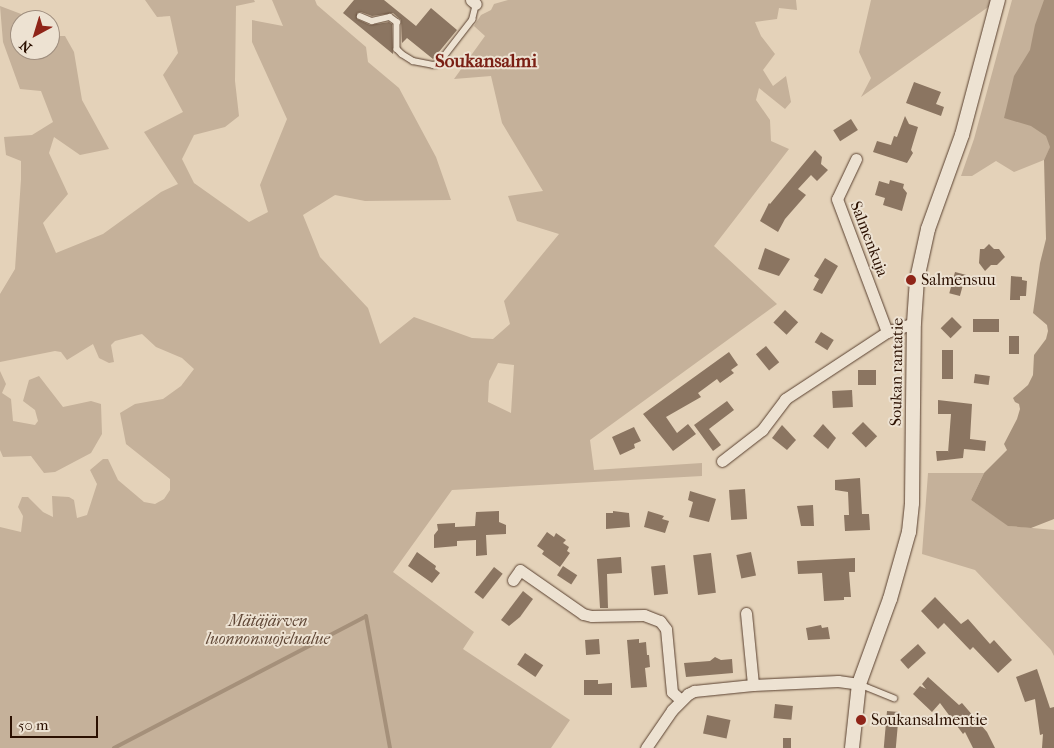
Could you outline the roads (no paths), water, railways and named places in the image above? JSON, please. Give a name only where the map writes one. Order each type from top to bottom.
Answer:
[{"type":"street","name":"Soukan rantatie","points":[[852,748],[859,684],[892,592],[908,532],[912,503],[914,323],[917,279],[928,229],[962,135],[998,0]]},
{"type":"street","name":"Salmenkuja","points":[[856,159],[837,199],[887,332]]},
{"type":"street","points":[[722,461],[762,430],[785,399],[887,332],[914,323]]},
{"type":"street","points":[[513,580],[520,570],[583,614],[592,616],[644,615],[660,621],[666,629],[672,692],[681,700]]},
{"type":"street","points":[[746,613],[753,684]]},
{"type":"street","points":[[646,748],[681,700],[694,691],[753,684],[838,681],[859,684]]},
{"type":"lane","points":[[360,16],[372,21],[386,16],[397,22],[397,49],[413,61],[433,65],[438,64],[472,20],[473,2]]},
{"type":"lane","points":[[859,684],[894,698]]},
{"type":"waterway","points":[[114,748],[366,616],[390,748]]},
{"type":"place","name":"Salmensuu","points":[[911,280]]},
{"type":"place","name":"Soukansalmentie","points":[[861,720]]},
{"type":"district","name":"Soukansalmi","points":[[486,62]]},
{"type":"park label","name":"Mätäjärven luonnonsuojelualue","points":[[268,630]]}]
